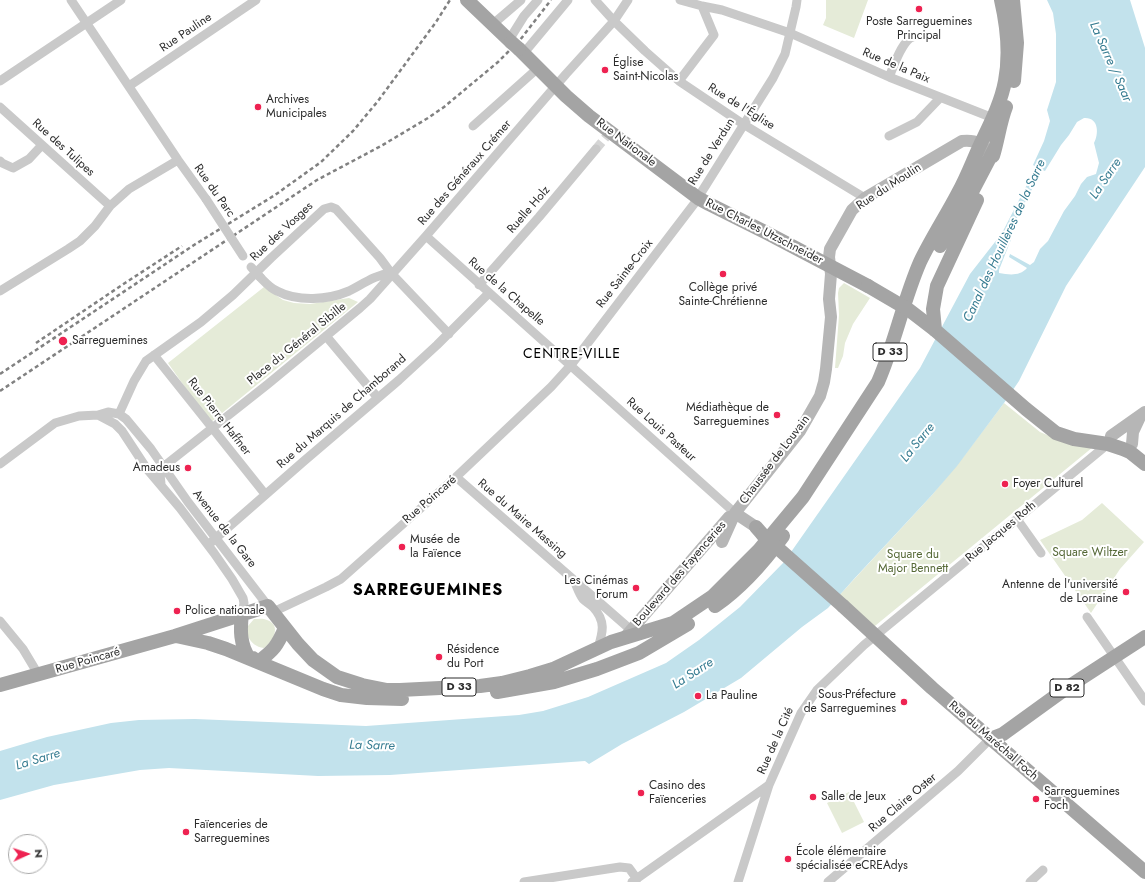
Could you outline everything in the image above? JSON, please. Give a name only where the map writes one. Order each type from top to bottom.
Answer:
[{"type":"main road","name":"Rue Nationale","points":[[468,0],[566,96],[608,134],[698,198]]},
{"type":"main road","name":"D 33","points":[[633,634],[673,623],[713,596],[759,550],[803,497],[878,382],[887,360],[912,282],[921,261],[959,192],[981,144],[1004,86],[1007,62],[1006,27],[1001,0]]},
{"type":"main road","name":"D 33","points":[[935,330],[933,309],[937,286],[984,184],[1002,118],[1013,86],[1016,72],[1018,43],[1013,0]]},
{"type":"main road","name":"D 33","points":[[250,654],[323,689],[341,695],[388,699],[472,695],[513,690],[554,682],[607,665],[639,653],[686,625],[718,603],[739,585],[766,558],[809,501],[871,409],[885,386],[894,366],[920,287],[932,260],[992,154]]},
{"type":"main road","name":"Rue Charles Utzschneider","points":[[698,198],[830,266]]},
{"type":"main road","points":[[830,266],[909,310],[935,330],[1026,409],[1041,420],[1109,440],[1132,444],[1145,456]]},
{"type":"main road","points":[[1109,440],[1145,464]]},
{"type":"main road","name":"Rue du Maréchal Foch","points":[[759,531],[932,688],[1145,872]]},
{"type":"main road","name":"D 33","points":[[242,614],[271,609],[286,628]]},
{"type":"main road","points":[[242,614],[240,628],[250,654],[276,646],[286,628]]},
{"type":"main road","name":"Rue Poincaré","points":[[0,686],[175,636],[242,614]]},
{"type":"main road","name":"Boulevard des Fayenceries","points":[[286,628],[313,660],[329,672],[349,682],[387,690],[418,690],[502,683],[554,669],[598,648],[633,634]]},
{"type":"main road","name":"Rue Poincaré","points":[[175,636],[250,654]]},
{"type":"main road","name":"D 82","points":[[990,739],[1003,734],[1068,688],[1145,637]]},
{"type":"street","name":"Rue du Parc","points":[[71,0],[243,256],[269,286],[277,291],[296,296],[317,298],[341,294],[375,277],[391,274]]},
{"type":"street","points":[[0,81],[121,0]]},
{"type":"street","name":"Rue Pauline","points":[[129,86],[256,0]]},
{"type":"street","points":[[493,24],[521,0]]},
{"type":"street","points":[[515,46],[524,16],[538,0]]},
{"type":"street","points":[[515,46],[568,0]]},
{"type":"street","name":"Rue de l'Église","points":[[595,0],[614,21],[678,81],[744,124],[866,198]]},
{"type":"street","name":"Rue des Généraux Crémer","points":[[391,274],[399,267],[614,21],[628,0]]},
{"type":"street","name":"Rue de la Paix","points":[[680,0],[722,10],[790,33],[889,77],[992,118]]},
{"type":"street","name":"Rue de Verdun","points":[[698,198],[773,78],[785,54],[797,0]]},
{"type":"street","points":[[678,81],[714,35],[702,6]]},
{"type":"street","points":[[889,77],[904,44],[908,38],[913,37]]},
{"type":"street","points":[[473,126],[538,68]]},
{"type":"street","points":[[889,136],[917,122],[940,98]]},
{"type":"street","name":"Rue des Tulipes","points":[[0,107],[110,206]]},
{"type":"street","name":"Rue du Moulin","points":[[830,266],[829,254],[831,245],[856,205],[962,141],[981,144]]},
{"type":"street","points":[[981,144],[992,154]]},
{"type":"street","points":[[0,161],[13,168],[29,158],[42,146]]},
{"type":"street","name":"Ruelle Holz","points":[[479,285],[596,149]]},
{"type":"street","points":[[0,291],[80,241],[95,226],[110,206],[129,189],[178,160]]},
{"type":"street","name":"Rue Sainte-Croix","points":[[571,365],[698,198]]},
{"type":"street","name":"Rue des Vosges","points":[[119,414],[123,402],[146,361],[205,319],[233,295],[324,209],[331,207],[336,210],[380,258],[391,274],[449,334]]},
{"type":"street","name":"Rue de la Chapelle","points":[[426,236],[479,285],[571,365]]},
{"type":"street","name":"Chaussée de Louvain","points":[[735,513],[800,431],[823,389],[831,317],[829,299],[831,274],[830,266]]},
{"type":"street","name":"Place du Général Sibille","points":[[163,467],[360,308],[391,274]]},
{"type":"street","name":"Rue du Marquis de Chamborand","points":[[208,545],[265,494],[378,398],[449,334],[489,293]]},
{"type":"street","points":[[326,336],[378,398]]},
{"type":"street","name":"Rue Pierre Haffner","points":[[154,355],[265,494]]},
{"type":"street","name":"Rue Poincaré","points":[[271,609],[341,579],[456,477],[551,387],[571,365]]},
{"type":"street","name":"Rue Louis Pasteur","points":[[571,365],[735,513]]},
{"type":"street","points":[[0,464],[53,425],[69,418],[98,415],[108,412],[119,414]]},
{"type":"street","points":[[1132,444],[1132,432],[1143,413]]},
{"type":"street","name":"Rue Jacques Roth","points":[[876,636],[1143,413]]},
{"type":"street","name":"Avenue de la Gare","points":[[119,414],[129,422],[188,502],[271,609]]},
{"type":"street","name":"Avenue de la Gare","points":[[98,415],[114,424],[122,431],[147,468],[208,545],[232,579],[243,598],[244,603],[242,614]]},
{"type":"street","points":[[161,484],[160,474],[163,467]]},
{"type":"street","name":"Rue du Maire Massing","points":[[456,477],[633,634]]},
{"type":"street","points":[[722,542],[735,513],[759,531]]},
{"type":"street","name":"Boulevard des Fayenceries","points":[[633,634],[727,519],[735,513]]},
{"type":"street","points":[[1017,519],[1041,553]]},
{"type":"street","name":"Rue du Maire Massing","points":[[572,579],[584,600],[593,607],[600,616],[603,633],[598,648]]},
{"type":"street","name":"Rue du Maire Massing","points":[[578,590],[633,634]]},
{"type":"street","points":[[1087,618],[1145,701]]},
{"type":"street","points":[[0,621],[23,649],[38,674]]},
{"type":"street","name":"Rue de la Cité","points":[[738,882],[769,785],[800,713],[817,690],[864,645],[876,636]]},
{"type":"street","name":"Rue Claire Oster","points":[[828,882],[958,771],[990,739]]},
{"type":"street","points":[[524,882],[620,867],[629,868],[634,880],[769,785]]},
{"type":"street","points":[[1030,882],[1043,870]]},
{"type":"green space","points":[[826,0],[868,0],[854,38],[823,25],[826,18]]},
{"type":"green space","points":[[844,283],[870,298],[853,324],[845,343],[843,356],[838,368],[835,368],[839,315],[838,293],[839,288]]},
{"type":"green space","points":[[264,287],[283,300],[294,303],[310,304],[349,298],[358,302],[210,423],[168,363]]},
{"type":"green space","name":"Square du Major Bennett","points":[[1004,403],[1040,432],[1066,443],[1093,447],[870,630],[834,601],[932,495]]},
{"type":"green space","name":"Square Wiltzer","points":[[1102,503],[1144,542],[1120,569],[1091,613],[1040,540],[1082,520]]},
{"type":"green space","points":[[254,619],[265,619],[272,622],[274,626],[275,629],[273,638],[264,648],[254,644],[248,636],[248,626]]},
{"type":"green space","points":[[849,792],[864,822],[842,833],[827,803]]},
{"type":"water","points":[[1047,0],[1130,0],[1145,48],[1145,167],[1066,286],[1019,381],[957,466],[828,608],[802,627],[741,678],[684,712],[622,744],[589,764],[585,761],[390,775],[318,776],[169,768],[140,770],[54,785],[0,800],[0,751],[47,737],[111,723],[139,720],[195,719],[366,726],[519,715],[543,711],[588,697],[666,663],[699,640],[740,607],[784,562],[920,368],[970,274],[1002,233],[1036,167],[1033,165],[1044,141],[1050,121],[1047,110],[1056,82],[1056,34],[1053,13]],"holes":[[[1084,118],[1089,118],[1095,123],[1097,131],[1094,143],[1099,163],[1096,174],[1087,177],[1081,184],[1048,241],[1040,249],[1034,262],[1030,265],[1010,254],[1009,257],[1027,268],[1024,271],[1014,274],[999,273],[1012,237],[1008,235],[1042,170],[1045,171],[1077,122]]]},
{"type":"tunnel","points":[[596,149],[606,137]]},
{"type":"railway","points":[[0,374],[194,245],[275,195],[321,162],[353,131],[378,101],[436,22],[450,0]]},
{"type":"railway","points":[[0,391],[317,180],[381,146],[444,107],[498,62],[520,40],[551,0]]},
{"type":"railway","points":[[36,343],[182,246]]},
{"type":"place","name":"Poste Sarreguemines Principal","points":[[919,9]]},
{"type":"place","name":"Église Saint-Nicolas","points":[[605,70]]},
{"type":"place","name":"Archives Municipales","points":[[258,107]]},
{"type":"place","name":"Collège privé Sainte-Chrétienne","points":[[723,274]]},
{"type":"place","name":"Sarreguemines","points":[[63,341]]},
{"type":"place","name":"Médiathèque de Sarreguemines","points":[[777,415]]},
{"type":"place","name":"Amadeus","points":[[188,468]]},
{"type":"place","name":"Foyer Culturel","points":[[1005,484]]},
{"type":"place","name":"Musée de la Faïence","points":[[402,547]]},
{"type":"place","name":"Les Cinémas Forum","points":[[636,588]]},
{"type":"place","name":"Antenne de l'université de Lorraine","points":[[1126,592]]},
{"type":"place","name":"Police nationale","points":[[177,611]]},
{"type":"place","name":"Résidence du Port","points":[[439,657]]},
{"type":"place","name":"La Pauline","points":[[698,696]]},
{"type":"place","name":"Sous-Préfecture de Sarreguemines","points":[[904,702]]},
{"type":"place","name":"Casino des Faïenceries","points":[[641,793]]},
{"type":"place","name":"Salle de Jeux","points":[[813,797]]},
{"type":"place","name":"Sarreguemines Foch","points":[[1036,799]]},
{"type":"place","name":"Faïenceries de Sarreguemines","points":[[186,832]]},
{"type":"place","name":"École élémentaire spécialisée eCREAdys","points":[[788,859]]},
{"type":"district","name":"CENTRE-VILLE","points":[[572,355]]},
{"type":"district","name":"SARREGUEMINES","points":[[428,591]]},
{"type":"water label","name":"La Sarre / Saar","points":[[1110,62]]},
{"type":"water label","name":"La Sarre","points":[[1106,179]]},
{"type":"water label","name":"Canal des Houillères de la Sarre","points":[[1005,241]]},
{"type":"water label","name":"La Sarre","points":[[918,443]]},
{"type":"water label","name":"La Sarre","points":[[693,674]]},
{"type":"water label","name":"La Sarre","points":[[372,746]]},
{"type":"water label","name":"La Sarre","points":[[38,760]]}]
